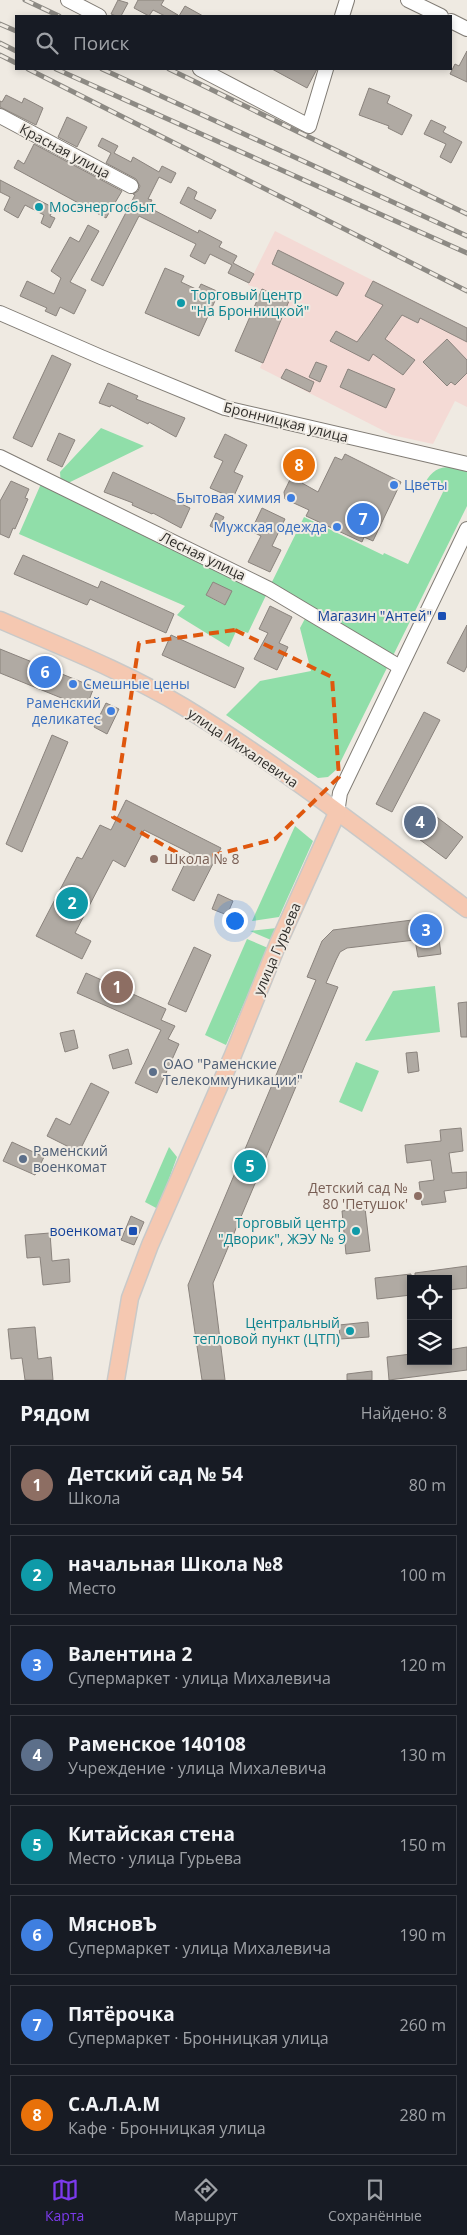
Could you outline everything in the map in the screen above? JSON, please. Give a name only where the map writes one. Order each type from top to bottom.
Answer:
[{"type":"main road","name":"улица Михалевича","points":[[0,620],[124,675],[183,707],[225,734],[337,813],[467,909]]},
{"type":"main road","name":"улица Гурьева","points":[[116,1380],[130,1298],[142,1266],[233,1055],[277,946],[337,813]]},
{"type":"street","points":[[68,0],[97,15]]},
{"type":"street","points":[[342,15],[346,0]]},
{"type":"street","points":[[408,0],[439,15]]},
{"type":"street","points":[[452,22],[467,29]]},
{"type":"street","points":[[202,70],[309,126],[326,70]]},
{"type":"street","name":"Красная улица","points":[[0,116],[131,186]]},
{"type":"street","name":"Бронницкая улица","points":[[0,313],[225,408],[467,464]]},
{"type":"street","name":"Лесная улица","points":[[0,457],[269,589],[400,668]]},
{"type":"street","name":"улица Гурьева","points":[[337,813],[340,793],[467,528]]},
{"type":"highlighted area","points":[[235,630],[332,677],[339,777],[275,839],[192,861],[113,817],[123,736],[139,643]]},
{"type":"shaded area","points":[[275,231],[467,328],[467,407],[455,401],[433,444],[392,435],[260,368],[262,363],[235,351],[262,290],[248,285]]},
{"type":"green space","points":[[101,428],[144,446],[62,486],[269,588],[304,517],[383,555],[384,553],[408,564],[443,492],[425,483],[433,472],[448,467],[467,469],[467,506],[337,769],[328,777],[318,778],[226,715],[260,681],[311,671],[300,628],[308,613],[269,589],[248,633],[237,629],[229,647],[177,615],[185,606],[19,534],[44,477],[61,486],[60,472]],"holes":[[[213,582],[231,591],[224,605],[206,595]]]},
{"type":"green space","points":[[295,826],[313,841],[279,917],[252,921]]},
{"type":"green space","points":[[277,928],[271,940],[250,931]]},
{"type":"green space","points":[[247,939],[268,948],[226,1045],[205,1035]]},
{"type":"green space","points":[[435,986],[440,1032],[365,1041],[393,991]]},
{"type":"green space","points":[[356,1062],[379,1071],[362,1112],[339,1102]]},
{"type":"green space","points":[[169,1147],[177,1157],[158,1209],[145,1202]]},
{"type":"building","points":[[118,0],[128,3],[122,15],[111,14]]},
{"type":"building","points":[[138,0],[164,0],[161,5],[178,15],[163,15],[153,10],[150,15],[147,15],[134,8]]},
{"type":"building","points":[[185,6],[201,15],[180,15]]},
{"type":"building","points":[[467,51],[467,82],[450,74],[455,64],[459,66]]},
{"type":"building","points":[[274,70],[316,70],[307,88]]},
{"type":"building","points":[[369,88],[390,96],[387,103],[412,115],[402,135],[388,128],[389,126],[359,115]]},
{"type":"building","points":[[6,95],[22,103],[24,98],[43,108],[36,125],[0,107],[0,101],[2,102]]},
{"type":"building","points":[[67,117],[87,127],[77,147],[58,137]]},
{"type":"building","points":[[431,120],[446,127],[443,132],[462,142],[451,163],[440,157],[446,144],[424,134]]},
{"type":"building","points":[[102,138],[118,146],[114,153],[131,162],[133,157],[159,172],[162,166],[176,173],[171,183],[159,177],[148,199],[152,200],[148,207],[198,233],[199,230],[222,242],[219,247],[237,256],[233,263],[254,274],[249,283],[228,273],[232,265],[210,254],[205,264],[190,256],[196,244],[139,216],[103,286],[91,280],[135,195],[133,194],[138,191],[140,186],[136,179],[106,163],[111,153],[98,146]]},
{"type":"building","points":[[34,144],[122,191],[106,218],[14,168],[18,160],[24,164]]},
{"type":"building","name":"Мосэнергосбыт","points":[[0,180],[54,208],[50,216],[55,218],[50,228],[41,223],[44,215],[25,205],[18,218],[4,210],[10,197],[0,192]]},
{"type":"building","points":[[188,187],[197,192],[194,199],[216,210],[211,219],[180,203]]},
{"type":"building","points":[[88,225],[99,231],[70,282],[86,290],[74,314],[60,307],[56,316],[45,311],[47,308],[20,296],[27,281],[54,294],[61,278],[51,271],[70,237],[79,242]]},
{"type":"building","points":[[278,250],[344,283],[337,296],[272,264]]},
{"type":"building","name":"Торговый центр \"На Бронницкой\"","points":[[165,268],[184,276],[181,282],[198,290],[201,284],[219,292],[199,336],[145,313]]},
{"type":"building","points":[[373,281],[467,328],[467,342],[420,318],[418,323],[402,315],[385,339],[415,360],[403,375],[373,354],[369,361],[330,341],[336,331],[357,342],[368,327],[383,305],[365,296]]},
{"type":"building","points":[[262,289],[289,301],[263,363],[235,351]]},
{"type":"building","points":[[447,339],[467,360],[467,373],[455,385],[451,382],[447,386],[423,362]]},
{"type":"building","points":[[52,355],[71,364],[32,447],[13,438]]},
{"type":"building","points":[[316,362],[327,366],[320,382],[309,377]]},
{"type":"building","points":[[286,369],[314,382],[310,392],[281,378]]},
{"type":"building","points":[[348,369],[395,389],[386,408],[340,387]]},
{"type":"building","points":[[108,383],[138,396],[136,399],[185,418],[176,437],[149,422],[148,424],[111,405],[110,407],[99,403]]},
{"type":"building","points":[[59,433],[75,440],[62,467],[47,460]]},
{"type":"building","points":[[225,434],[247,445],[234,472],[243,476],[233,498],[210,488],[223,461],[214,457]]},
{"type":"building","points":[[345,454],[401,482],[373,541],[364,537],[362,542],[306,516],[309,510],[285,499],[284,492],[301,457],[312,462],[302,483],[318,492],[335,457],[342,460]]},
{"type":"building","points":[[113,472],[190,508],[181,528],[153,513],[132,505],[133,503],[104,492]]},
{"type":"building","points":[[11,481],[29,489],[25,498],[28,499],[9,538],[0,534],[0,501]]},
{"type":"building","points":[[262,508],[285,519],[272,546],[281,550],[270,572],[248,562],[261,536],[251,531]]},
{"type":"building","points":[[216,513],[224,517],[218,530],[210,526]]},
{"type":"building","points":[[23,555],[98,588],[101,581],[174,614],[166,633],[90,599],[87,605],[14,574]]},
{"type":"building","points":[[213,582],[232,591],[225,605],[206,595]]},
{"type":"building","points":[[270,606],[292,617],[279,643],[288,647],[277,670],[254,659],[268,633],[259,629]]},
{"type":"building","points":[[467,625],[467,666],[464,672],[447,663]]},
{"type":"building","points":[[171,635],[244,668],[235,688],[162,655]]},
{"type":"building","points":[[0,649],[94,687],[86,708],[0,673]]},
{"type":"building","points":[[106,703],[119,709],[107,734],[94,727]]},
{"type":"building","points":[[424,712],[440,720],[392,812],[376,804]]},
{"type":"building","points":[[52,735],[68,742],[22,852],[6,844]]},
{"type":"building","points":[[126,800],[221,848],[194,901],[172,890],[190,853],[144,830],[125,867],[113,860],[75,933],[91,941],[82,959],[36,936],[77,857],[82,859],[100,825],[111,830]]},
{"type":"building","points":[[421,805],[463,837],[446,859],[404,828]]},
{"type":"building","points":[[218,894],[233,901],[227,915],[212,909]]},
{"type":"building","points":[[436,917],[441,954],[418,957],[415,940],[347,948],[340,952],[326,983],[338,987],[213,1283],[225,1380],[202,1380],[188,1285],[316,980],[307,977],[322,941],[333,930]]},
{"type":"building","points":[[194,947],[211,955],[186,1012],[168,1004]]},
{"type":"building","points":[[86,973],[166,1009],[161,1020],[175,1026],[168,1039],[179,1044],[157,1093],[135,1083],[161,1030],[77,993]]},
{"type":"building","points":[[467,1002],[467,1037],[461,1037],[458,1003]]},
{"type":"building","points":[[74,1030],[78,1048],[65,1052],[60,1033]]},
{"type":"building","points":[[128,1049],[132,1064],[113,1069],[109,1055]]},
{"type":"building","points":[[417,1052],[419,1071],[408,1073],[406,1053]]},
{"type":"building","points":[[91,1083],[109,1092],[79,1152],[47,1136],[56,1118],[70,1125]]},
{"type":"building","points":[[461,1128],[463,1151],[449,1153],[452,1173],[467,1172],[467,1188],[444,1191],[446,1202],[422,1205],[419,1182],[434,1180],[431,1160],[407,1163],[405,1145],[441,1141],[440,1130]]},
{"type":"building","name":"Раменский военкомат","points":[[12,1142],[44,1157],[35,1175],[3,1161]]},
{"type":"building","name":"Торговый центр \"Дворик\", ЖЭУ № 9","points":[[365,1208],[370,1251],[346,1254],[342,1211]]},
{"type":"building","name":"военкомат","points":[[131,1216],[144,1222],[134,1245],[121,1240]]},
{"type":"building","points":[[50,1233],[52,1261],[69,1259],[70,1282],[43,1285],[40,1257],[27,1258],[25,1235]]},
{"type":"building","points":[[467,1266],[467,1288],[452,1290],[452,1275],[415,1275],[415,1273]]},
{"type":"building","points":[[411,1274],[407,1275],[407,1295],[377,1299],[375,1278]]},
{"type":"building","name":"Центральный тепловой пункт (ЦТП)","points":[[368,1322],[369,1337],[340,1339],[339,1325]]},
{"type":"building","points":[[35,1327],[38,1359],[51,1357],[53,1380],[25,1380],[22,1358],[11,1359],[8,1329]]},
{"type":"building","points":[[467,1347],[467,1370],[389,1380],[387,1357],[407,1354],[407,1365],[452,1365],[452,1349]]},
{"type":"building","points":[[372,1371],[372,1380],[347,1380],[347,1374]]},
{"type":"railway","points":[[25,0],[57,15]]},
{"type":"railway","points":[[0,24],[15,31]]},
{"type":"railway","points":[[0,43],[15,50]]},
{"type":"railway","points":[[0,55],[15,62]]},
{"type":"railway","points":[[30,70],[467,291]]},
{"type":"railway","points":[[58,70],[467,253]]},
{"type":"railway","points":[[104,70],[467,236]]},
{"type":"railway","points":[[171,70],[467,214]]},
{"type":"place","name":"Мосэнергосбыт","points":[[39,207]]},
{"type":"place","name":"Торговый центр \"На Бронницкой\"","points":[[181,303]]},
{"type":"place","name":"С.А.Л.А.М","points":[[299,465]]},
{"type":"place","name":"Цветы","points":[[394,485]]},
{"type":"place","name":"Бытовая химия","points":[[291,498]]},
{"type":"place","name":"Пятёрочка","points":[[363,519]]},
{"type":"place","name":"Мужская одежда","points":[[337,527]]},
{"type":"place","name":"Магазин \"Антей\"","points":[[442,616]]},
{"type":"place","name":"МясновЪ","points":[[45,672]]},
{"type":"place","name":"Смешные цены","points":[[73,684]]},
{"type":"place","name":"Раменский деликатес","points":[[111,711]]},
{"type":"place","name":"Раменское 140108","points":[[420,822]]},
{"type":"place","name":"Школа № 8","points":[[154,859]]},
{"type":"place","name":"начальная Школа №8","points":[[72,903]]},
{"type":"place","name":"Валентина 2","points":[[426,930]]},
{"type":"place","name":"Детский сад № 54","points":[[117,987]]},
{"type":"place","name":"ОАО \"Раменские Телекоммуникации\"","points":[[153,1072]]},
{"type":"place","name":"Раменский военкомат","points":[[23,1159]]},
{"type":"place","name":"Китайская стена","points":[[250,1166]]},
{"type":"place","name":"Детский сад № 80 'Петушок'","points":[[418,1196]]},
{"type":"place","name":"военкомат","points":[[133,1231]]},
{"type":"place","name":"Торговый центр \"Дворик\", ЖЭУ № 9","points":[[356,1231]]},
{"type":"place","name":"Центральный тепловой пункт (ЦТП)","points":[[350,1331]]}]
